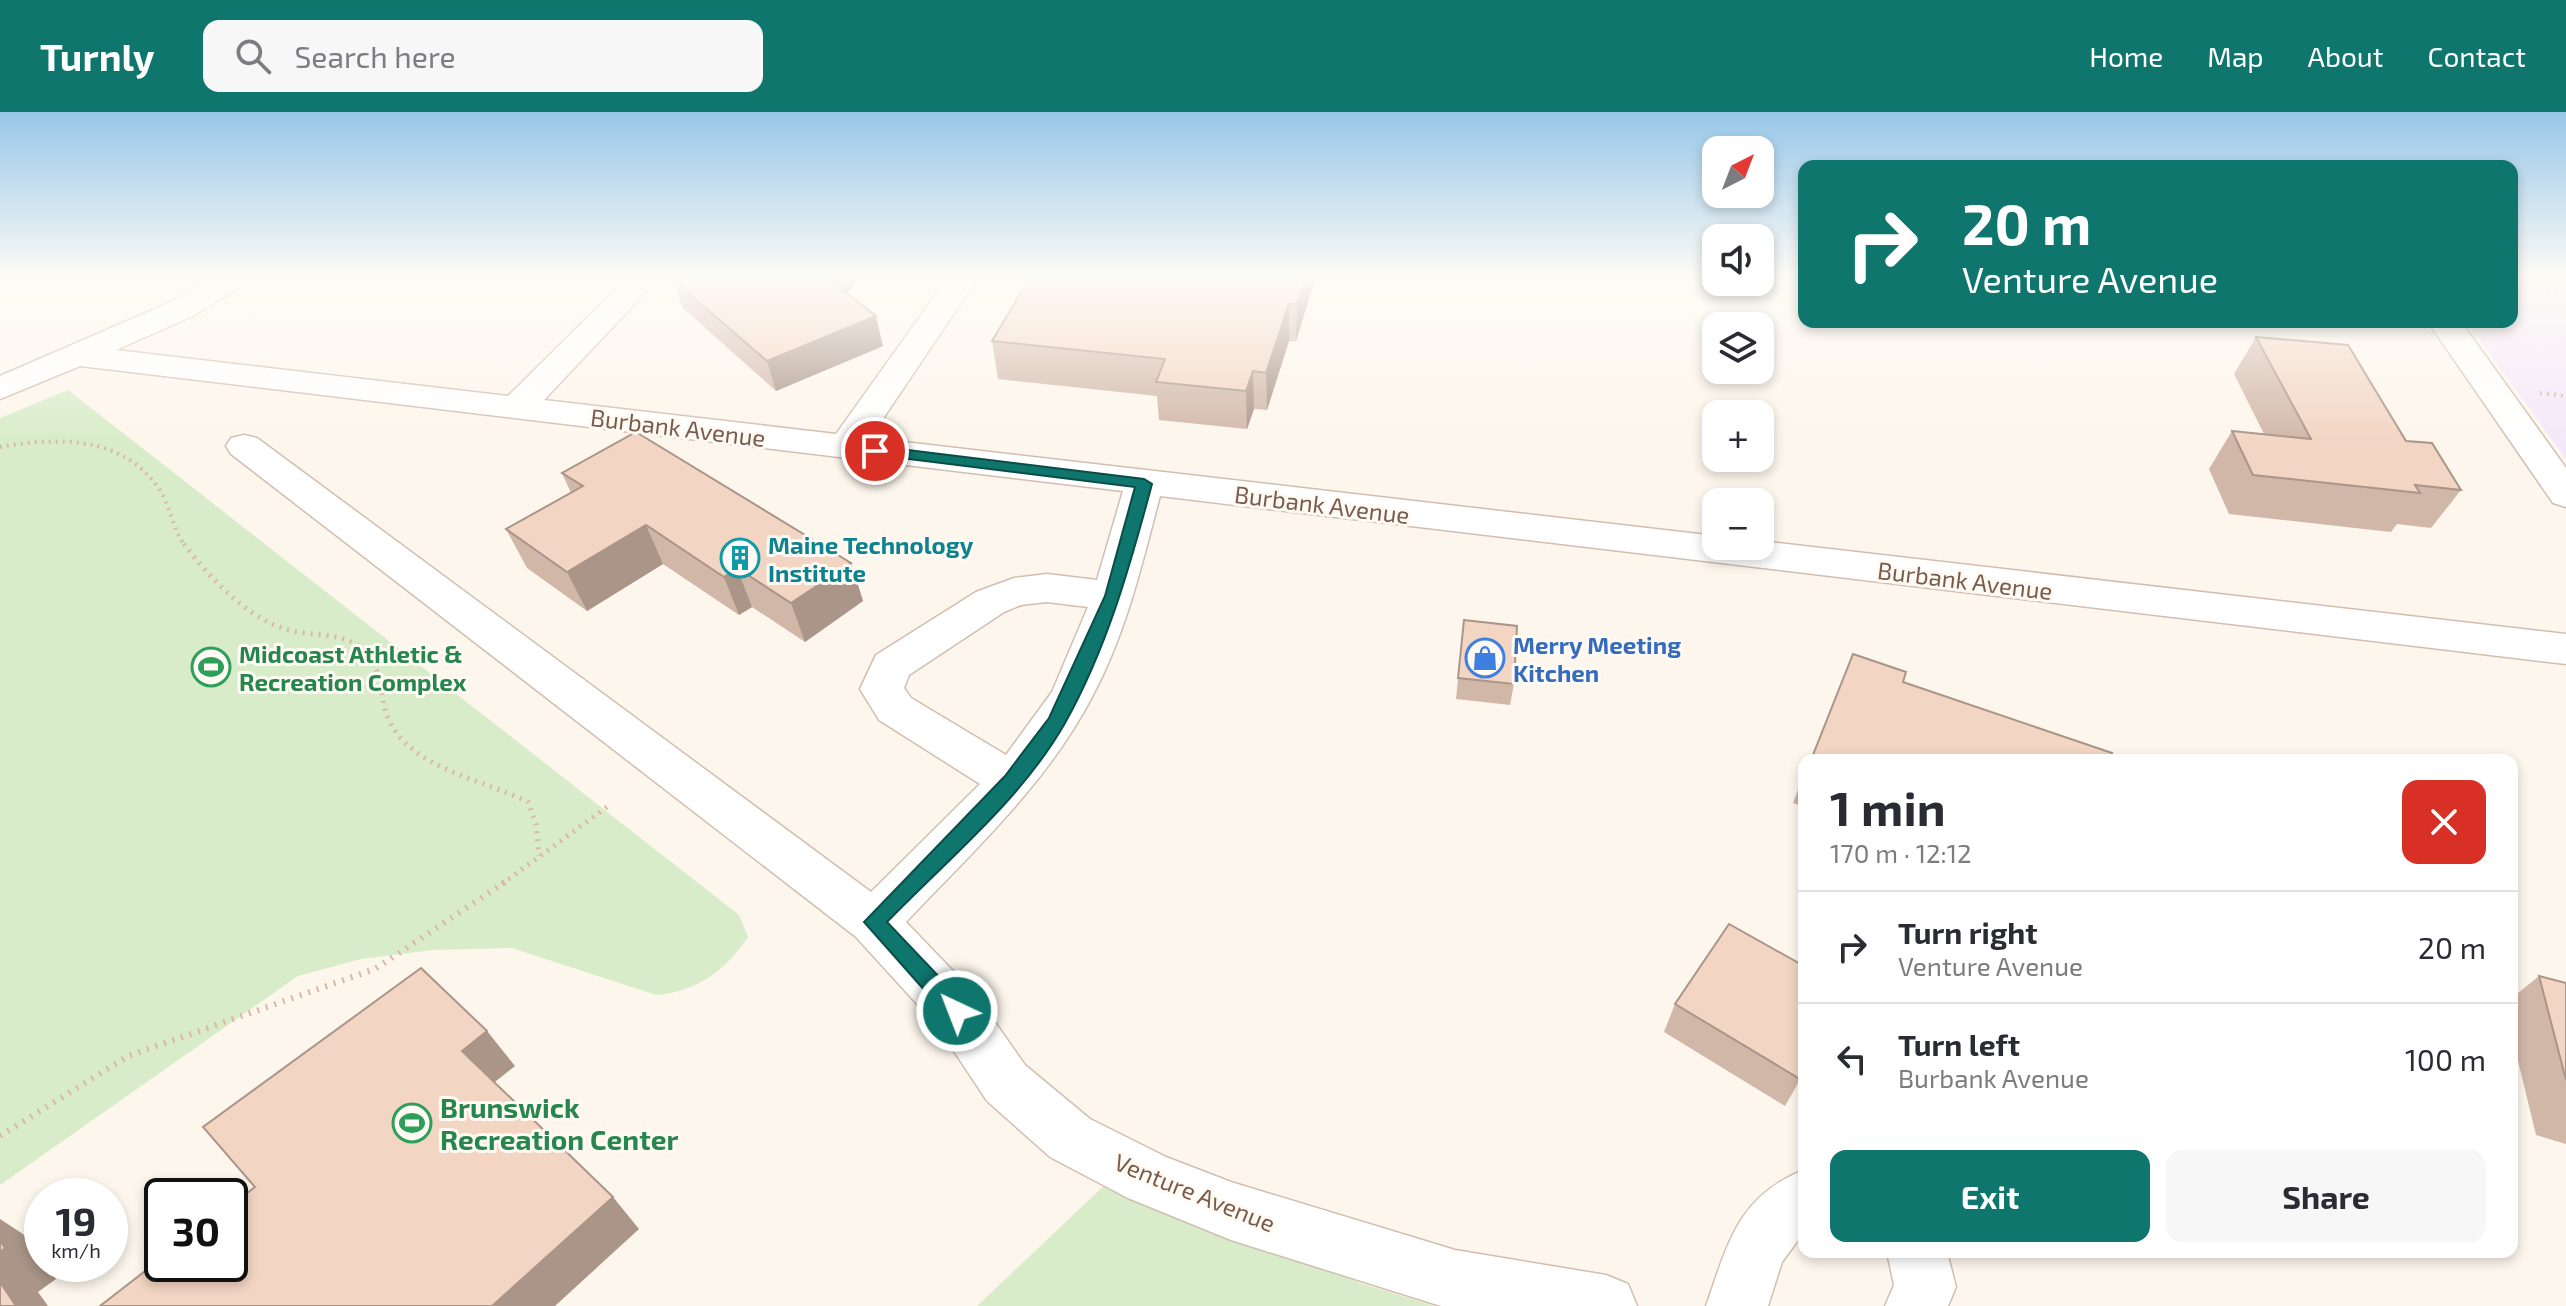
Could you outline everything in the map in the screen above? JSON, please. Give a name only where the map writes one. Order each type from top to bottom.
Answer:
[{"type":"street","points":[[0,389],[132,332]]},
{"type":"street","points":[[517,407],[591,332]]},
{"type":"street","points":[[845,447],[925,332]]},
{"type":"street","points":[[2451,332],[2566,495]]},
{"type":"street","name":"Burbank Avenue","points":[[78,356],[1144,484],[2566,649]]},
{"type":"street","name":"Venture Avenue","points":[[244,446],[874,922],[957,1011],[1006,1083],[1070,1138],[1148,1178],[1231,1211],[1455,1280],[1606,1306]]},
{"type":"street","points":[[874,922],[1012,781],[1057,721],[1113,596],[1144,484]]},
{"type":"street","points":[[1012,781],[895,709],[882,689],[891,666],[990,602],[1014,592],[1047,588],[1113,596]]},
{"type":"street","points":[[1737,1306],[1765,1229],[1789,1204],[1798,1200]]},
{"type":"street","points":[[1916,1306],[1925,1287],[1918,1258]]},
{"type":"path","points":[[0,447],[56,440],[81,442],[109,449],[131,460],[165,498],[177,534],[260,619],[294,631],[334,636],[358,645],[376,663],[385,683],[385,713],[395,731],[426,760],[506,789],[528,802],[536,824],[539,856]]},
{"type":"path","points":[[0,1136],[128,1056],[375,969],[611,804]]},
{"type":"shaded area","points":[[2474,332],[2566,332],[2566,459]]},
{"type":"green space","name":"Midcoast Athletic & Recreation Complex","points":[[68,390],[739,915],[748,937],[730,960],[697,984],[656,995],[512,948],[433,950],[361,959],[298,976],[0,1185],[0,418]]},
{"type":"green space","points":[[1108,1182],[1360,1283],[1435,1306],[977,1306]]},
{"type":"building","points":[[733,332],[838,332],[767,361]]},
{"type":"building","points":[[998,332],[1280,332],[1266,373],[1253,371],[1246,391],[1156,382],[1165,359],[992,341]]},
{"type":"building","points":[[2256,337],[2348,345],[2406,441],[2432,443],[2461,490],[2415,485],[2420,493],[2253,475],[2232,431],[2311,439]]},
{"type":"building","points":[[636,432],[851,563],[791,603],[737,568],[724,577],[646,525],[567,572],[506,529],[583,486],[562,473]]},
{"type":"building","points":[[1464,620],[1517,626],[1514,684],[1458,678]]},
{"type":"building","points":[[1853,654],[1906,672],[1903,682],[2112,753],[2112,754],[1813,754]]},
{"type":"building","points":[[1729,924],[1798,963],[1798,1078],[1675,1004]]},
{"type":"building","name":"Brunswick Recreation Center","points":[[421,968],[487,1031],[462,1051],[613,1197],[492,1306],[100,1306],[144,1272],[144,1282],[248,1282],[248,1192],[255,1187],[203,1127]]},
{"type":"building","points":[[2539,976],[2566,983],[2566,1080]]},
{"type":"building","points":[[0,1282],[16,1306],[0,1306]]},
{"type":"place","name":"Maine Technology Institute","points":[[740,558]]},
{"type":"place","name":"Merry Meeting Kitchen","points":[[1485,658]]},
{"type":"place","name":"Midcoast Athletic & Recreation Complex","points":[[211,667]]},
{"type":"place","name":"Brunswick Recreation Center","points":[[412,1123]]},
{"type":"route","points":[[875,451],[1144,484],[1113,596],[1057,721],[1012,781],[874,922],[957,1011]]}]
